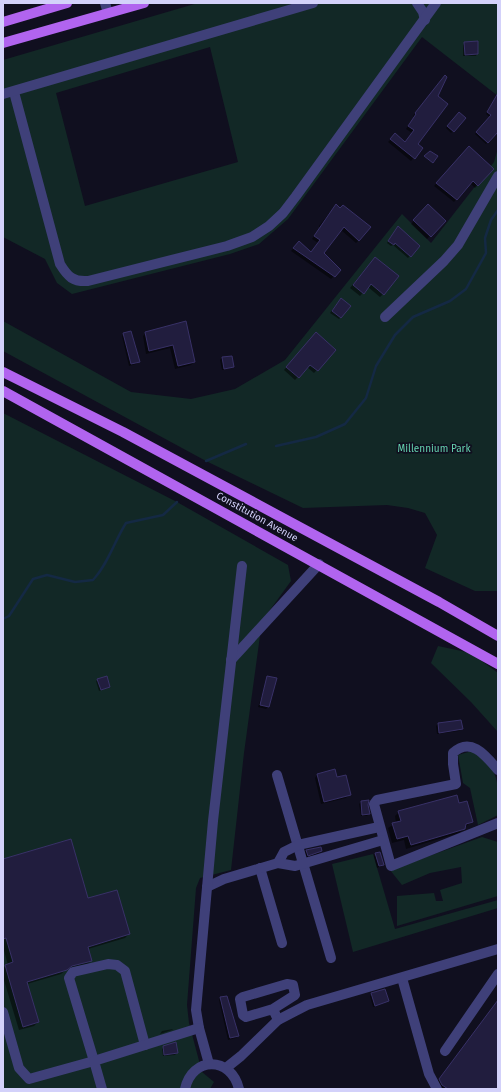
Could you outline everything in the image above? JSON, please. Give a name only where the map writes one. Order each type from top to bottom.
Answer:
[{"type":"main road","points":[[3,22],[67,3]]},
{"type":"main road","points":[[3,43],[106,8],[144,3]]},
{"type":"main road","points":[[3,364],[25,384]]},
{"type":"main road","name":"Constitution Avenue","points":[[3,372],[122,432],[439,602],[498,636]]},
{"type":"main road","name":"Constitution Avenue","points":[[3,391],[498,664]]},
{"type":"street","points":[[3,94],[313,3]]},
{"type":"street","points":[[417,3],[423,12],[425,20]]},
{"type":"street","points":[[14,92],[60,264],[68,277],[78,282],[88,281],[227,246],[252,237],[269,226],[283,213],[296,196],[436,3]]},
{"type":"street","points":[[385,317],[444,261],[458,244],[498,176]]},
{"type":"street","points":[[231,660],[318,564]]},
{"type":"street","points":[[209,1064],[199,1028],[196,1010],[231,660],[242,566]]},
{"type":"street","points":[[498,770],[485,754],[472,746],[465,746],[458,748],[453,753],[456,784],[377,800],[374,804],[391,866],[498,823]]},
{"type":"street","points":[[277,775],[331,958]]},
{"type":"street","points":[[278,863],[284,852],[298,845],[380,827]]},
{"type":"street","points":[[208,887],[224,879],[278,863],[287,866],[304,865],[383,840]]},
{"type":"street","points":[[260,868],[282,943]]},
{"type":"street","points":[[226,1068],[241,1056],[278,1020],[307,1005],[498,949]]},
{"type":"street","points":[[102,1089],[69,978],[73,972],[108,964],[116,965],[125,971],[145,1045]]},
{"type":"street","points":[[445,1051],[498,974]]},
{"type":"street","points":[[402,978],[429,1074],[437,1089]]},
{"type":"street","points":[[287,984],[293,985],[295,995],[273,1010],[246,1017],[243,1015],[240,999],[287,984]]},
{"type":"street","points":[[273,1010],[278,1020]]},
{"type":"street","points":[[3,1012],[19,1068],[29,1079],[94,1061],[199,1028]]},
{"type":"street","points":[[185,1089],[187,1078],[198,1067],[209,1064],[226,1068],[236,1078],[239,1089]]},
{"type":"green space","points":[[198,3],[498,3],[498,96],[422,37],[288,219],[259,244],[230,254],[72,294],[57,283],[45,259],[3,237],[3,60]],"holes":[[[210,47],[238,162],[85,206],[56,93]]]},
{"type":"green space","name":"Millennium Park","points":[[498,148],[498,591],[475,591],[425,568],[437,535],[425,513],[408,508],[387,505],[303,508],[206,461],[3,351],[3,321],[131,392],[191,399],[235,389],[285,360],[402,214],[431,243],[494,162]]},
{"type":"green space","points":[[3,413],[177,502],[288,565],[291,581],[262,621],[244,753],[231,870],[200,878],[196,888],[187,1005],[189,1023],[202,1072],[214,1082],[210,1089],[3,1089]]},
{"type":"green space","points":[[438,646],[471,653],[498,673],[498,732],[471,702],[431,663]]},
{"type":"green space","points":[[472,751],[493,771],[496,778],[498,793],[498,815],[478,825],[470,788],[463,783],[458,755]]},
{"type":"green space","points":[[482,837],[498,842],[498,896],[397,926],[397,896],[434,893],[436,901],[443,901],[440,890],[462,883],[461,867],[430,873],[402,885],[390,870]]},
{"type":"green space","points":[[373,854],[395,929],[498,900],[498,908],[353,952],[332,864]]},
{"type":"building","points":[[478,41],[478,54],[465,55],[464,42]]},
{"type":"building","points":[[445,75],[447,77],[438,96],[448,104],[418,144],[423,148],[415,159],[390,139],[395,133],[405,142],[414,130],[408,126],[416,114],[415,113]]},
{"type":"building","points":[[498,93],[498,132],[488,143],[476,132],[491,115],[487,112]]},
{"type":"building","points":[[459,112],[466,118],[454,132],[447,126]]},
{"type":"building","points":[[469,146],[494,169],[478,186],[473,181],[457,200],[436,183]]},
{"type":"building","points":[[430,151],[438,156],[433,163],[424,156]]},
{"type":"building","points":[[336,204],[340,208],[343,205],[371,227],[359,241],[344,227],[324,253],[341,270],[335,277],[293,248],[299,241],[311,252],[320,240],[314,236]]},
{"type":"building","points":[[428,204],[446,221],[431,237],[413,220]]},
{"type":"building","points":[[398,226],[420,246],[411,257],[395,243],[394,245],[388,241]]},
{"type":"building","points":[[375,257],[399,276],[384,295],[371,284],[364,294],[353,285]]},
{"type":"building","points":[[341,298],[351,306],[341,318],[332,311]]},
{"type":"building","points":[[186,321],[195,362],[178,366],[173,345],[149,351],[145,332]]},
{"type":"building","points":[[131,331],[140,362],[131,364],[123,333]]},
{"type":"building","points":[[316,332],[336,350],[318,371],[310,365],[299,378],[286,367]]},
{"type":"building","points":[[232,356],[234,367],[224,369],[222,357]]},
{"type":"building","points":[[107,676],[110,687],[101,690],[97,679]]},
{"type":"building","points":[[267,676],[277,678],[269,707],[260,705]]},
{"type":"building","points":[[461,720],[463,729],[439,733],[438,723]]},
{"type":"building","points":[[335,769],[337,777],[346,775],[351,795],[324,802],[317,774]]},
{"type":"building","points":[[457,795],[459,803],[467,801],[473,822],[466,824],[465,829],[411,845],[408,836],[397,839],[392,823],[401,821],[398,811]]},
{"type":"building","points":[[369,800],[368,805],[370,814],[362,815],[361,801]]},
{"type":"building","points":[[71,839],[88,898],[117,890],[130,934],[88,947],[92,961],[72,966],[67,970],[27,982],[39,1022],[23,1027],[5,965],[13,962],[6,938],[3,939],[3,859]]},
{"type":"building","points":[[321,847],[322,851],[308,856],[306,850]]},
{"type":"building","points":[[380,852],[384,865],[379,866],[375,853]]},
{"type":"building","points":[[385,989],[389,1001],[375,1006],[371,993]]},
{"type":"building","points":[[227,996],[239,1036],[230,1038],[220,997]]},
{"type":"building","points":[[498,1000],[498,1089],[448,1089],[442,1085],[439,1079]]},
{"type":"building","points":[[176,1042],[178,1053],[164,1055],[163,1046]]},
{"type":"waterway","points":[[276,446],[316,437],[345,424],[366,398],[376,366],[395,335],[413,317],[450,301],[466,289],[486,253],[485,238],[491,220],[498,210]]},
{"type":"waterway","points":[[206,461],[246,444]]},
{"type":"waterway","points":[[3,619],[9,616],[33,579],[47,575],[75,582],[93,580],[103,567],[126,523],[163,515],[177,502]]}]
